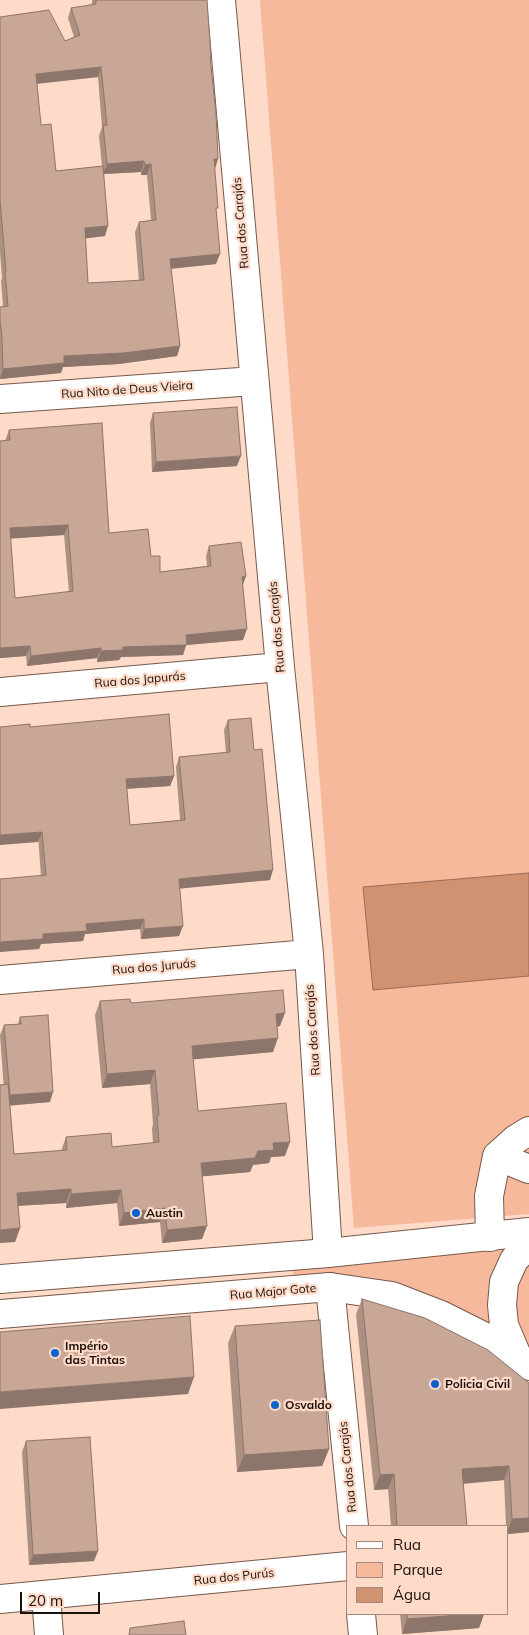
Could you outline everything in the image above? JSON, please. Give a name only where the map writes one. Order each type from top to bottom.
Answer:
[{"type":"street","name":"Rua dos Carajás","points":[[221,0],[280,667],[308,954],[328,1254]]},
{"type":"street","name":"Rua Nito de Deus Vieira","points":[[0,399],[254,381]]},
{"type":"street","name":"Rua dos Japurás","points":[[0,692],[280,667]]},
{"type":"street","name":"Rua dos Juruás","points":[[0,980],[308,954]]},
{"type":"street","points":[[490,1237],[488,1196],[497,1156],[516,1139],[529,1131]]},
{"type":"street","points":[[497,1156],[529,1169]]},
{"type":"street","points":[[0,1280],[328,1254],[529,1232]]},
{"type":"street","points":[[524,1362],[504,1325],[502,1305],[504,1282],[514,1260],[529,1244]]},
{"type":"street","name":"Rua dos Carajás","points":[[330,1288],[354,1525]]},
{"type":"street","name":"Rua Major Gote","points":[[0,1314],[330,1288],[392,1296],[441,1314],[492,1340],[524,1362]]},
{"type":"street","name":"Rua dos Purús","points":[[0,1600],[346,1566]]},
{"type":"street","points":[[46,1596],[49,1635]]},
{"type":"street","points":[[361,1615],[363,1635]]},
{"type":"green space","points":[[260,0],[529,0],[529,1214],[354,1228]]},
{"type":"green space","points":[[513,1246],[503,1337],[294,1278],[292,1268]]},
{"type":"green space","points":[[529,1260],[529,1348],[518,1333],[513,1292]]},
{"type":"water","points":[[529,873],[529,976],[373,990],[363,887]]},
{"type":"building","points":[[96,0],[207,0],[216,114],[218,159],[214,159],[220,254],[170,259],[180,346],[123,353],[64,356],[64,363],[3,369],[0,307],[8,306],[0,200],[0,17],[49,10],[65,41],[80,35],[71,8],[96,4]],"holes":[[[101,67],[107,125],[103,125],[107,164],[144,161],[145,165],[151,164],[156,220],[139,222],[144,280],[88,283],[85,228],[108,226],[103,166],[56,171],[51,124],[41,125],[36,74]]]},
{"type":"building","points":[[237,407],[241,456],[156,462],[153,413]]},
{"type":"building","points":[[102,423],[109,533],[148,529],[151,556],[160,556],[160,572],[211,566],[209,546],[241,542],[246,576],[242,577],[247,629],[186,635],[187,645],[123,647],[123,650],[101,651],[101,648],[31,656],[30,646],[0,648],[0,441],[10,440],[9,430]],"holes":[[[68,525],[73,591],[15,598],[10,528]]]},
{"type":"building","points":[[169,714],[174,776],[126,779],[130,825],[185,820],[179,757],[230,752],[228,720],[251,718],[254,750],[262,749],[273,870],[179,879],[183,926],[144,929],[144,919],[86,924],[87,931],[43,934],[43,939],[0,942],[0,879],[46,875],[42,832],[0,835],[0,727],[30,724],[30,727]]},
{"type":"building","points":[[283,990],[285,1013],[276,1014],[278,1038],[192,1046],[198,1111],[286,1103],[290,1142],[273,1143],[274,1150],[258,1151],[255,1158],[201,1163],[207,1226],[167,1230],[165,1208],[124,1213],[121,1190],[71,1194],[71,1189],[17,1193],[20,1228],[0,1230],[0,1085],[8,1084],[14,1154],[67,1150],[66,1137],[111,1133],[112,1147],[159,1142],[155,1070],[107,1074],[100,1001],[130,999],[131,1003]]},
{"type":"building","points":[[48,1015],[53,1092],[10,1095],[4,1025],[21,1024],[20,1017]]},
{"type":"building","name":"Policia Civil","points":[[362,1299],[425,1318],[488,1350],[529,1383],[529,1518],[512,1519],[509,1466],[462,1469],[467,1525],[397,1525],[394,1474],[380,1475]]},
{"type":"building","points":[[190,1316],[194,1377],[0,1392],[0,1332]]},
{"type":"building","name":"Osvaldo","points":[[320,1320],[329,1449],[244,1455],[235,1326]]},
{"type":"building","points":[[90,1437],[98,1551],[33,1555],[26,1441]]},
{"type":"building","points":[[407,1615],[459,1615],[407,1619]]},
{"type":"building","points":[[184,1621],[186,1635],[129,1635],[130,1628]]},
{"type":"place","name":"Austin","points":[[136,1213]]},
{"type":"place","name":"Império das Tintas","points":[[55,1353]]},
{"type":"place","name":"Policia Civil","points":[[435,1384]]},
{"type":"place","name":"Osvaldo","points":[[275,1405]]}]
